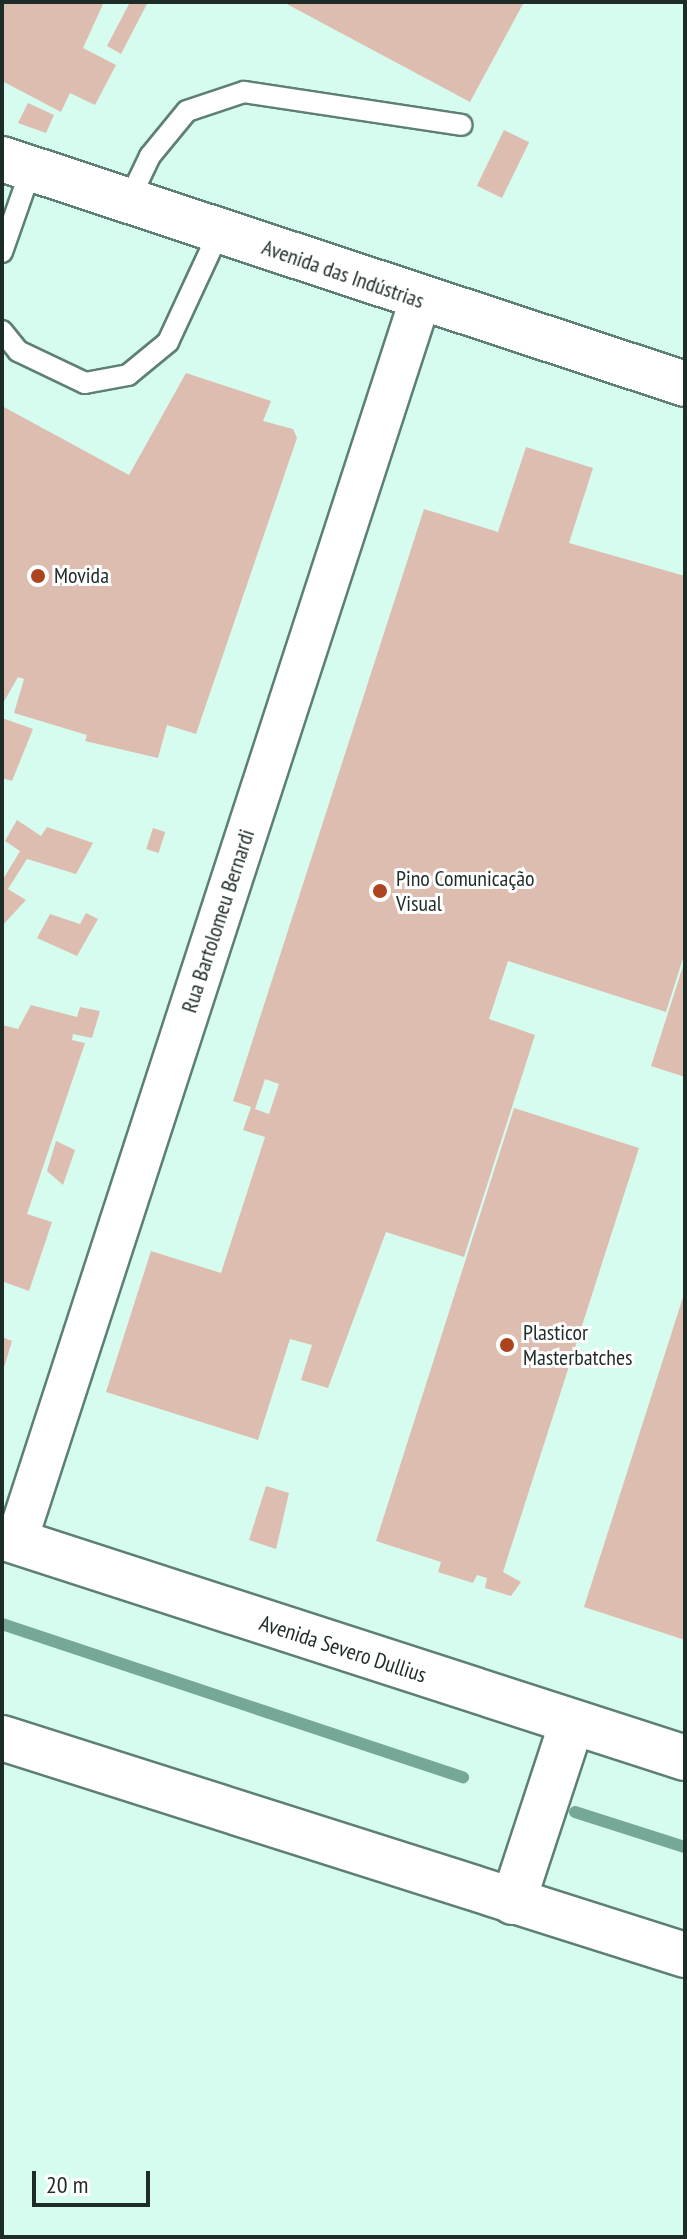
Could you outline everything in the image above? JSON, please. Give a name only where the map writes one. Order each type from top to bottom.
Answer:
[{"type":"main road","name":"Avenida das Indústrias","points":[[16,164],[420,300],[685,384]]},
{"type":"main road","name":"Avenida Severo Dullius","points":[[9,1540],[685,1758]]},
{"type":"main road","points":[[513,1902],[572,1723]]},
{"type":"main road","points":[[2,1738],[685,1955]]},
{"type":"street","name":"Rua Bartolomeu Bernardi","points":[[9,1540],[420,300]]},
{"type":"lane","points":[[128,202],[150,156],[187,111],[244,92],[462,125]]},
{"type":"lane","points":[[2,252],[16,164]]},
{"type":"lane","points":[[2,331],[18,351],[85,383],[128,375],[168,342],[219,232]]},
{"type":"building","points":[[2,2],[104,2],[83,48],[116,65],[95,105],[70,93],[61,112],[2,81]]},
{"type":"building","points":[[130,2],[148,2],[121,54],[107,46]]},
{"type":"building","points":[[283,2],[524,2],[470,102]]},
{"type":"building","points":[[28,103],[54,115],[46,133],[18,123]]},
{"type":"building","points":[[504,130],[529,142],[502,198],[477,186]]},
{"type":"building","points":[[186,373],[271,401],[263,421],[293,429],[297,438],[196,734],[167,725],[158,758],[85,741],[87,735],[14,713],[24,679],[18,677],[2,705],[2,406],[129,475]]},
{"type":"building","points":[[526,447],[593,468],[569,543],[685,576],[685,952],[666,1012],[508,961],[489,1019],[535,1035],[464,1257],[386,1232],[328,1388],[301,1380],[312,1345],[290,1339],[258,1440],[106,1392],[151,1251],[221,1273],[265,1137],[243,1130],[251,1107],[233,1101],[424,509],[498,532]],"holes":[[[265,1079],[279,1084],[269,1114],[255,1109]]]},
{"type":"building","points":[[2,718],[33,729],[12,781],[2,778]]},
{"type":"building","points":[[17,820],[41,836],[47,827],[93,843],[76,874],[27,859],[8,889],[26,900],[2,926],[2,881],[20,851],[5,841]]},
{"type":"building","points":[[153,828],[165,832],[159,853],[146,849]]},
{"type":"building","points":[[86,913],[98,919],[77,956],[37,938],[50,914],[80,924]]},
{"type":"building","points":[[685,963],[685,1077],[651,1066]]},
{"type":"building","points":[[31,1005],[77,1017],[80,1007],[100,1011],[92,1038],[73,1034],[72,1040],[85,1043],[27,1214],[52,1222],[29,1291],[4,1282],[2,1273],[2,1025],[18,1029]]},
{"type":"building","name":"Plasticor Masterbatches","points":[[514,1108],[639,1148],[503,1572],[521,1582],[511,1596],[485,1588],[487,1578],[477,1575],[473,1583],[438,1572],[441,1562],[376,1541]]},
{"type":"building","points":[[56,1141],[75,1150],[63,1185],[47,1171]]},
{"type":"building","points":[[685,1294],[685,1640],[584,1607]]},
{"type":"building","points":[[2,1337],[12,1341],[3,1371],[2,1371]]},
{"type":"building","points":[[266,1486],[289,1493],[276,1549],[249,1540]]},
{"type":"waterway","points":[[2,1624],[463,1777]]},
{"type":"waterway","points":[[575,1812],[685,1847]]},
{"type":"place","name":"Movida","points":[[38,576]]},
{"type":"place","name":"Pino Comunicação Visual","points":[[380,891]]},
{"type":"place","name":"Plasticor Masterbatches","points":[[507,1345]]}]
